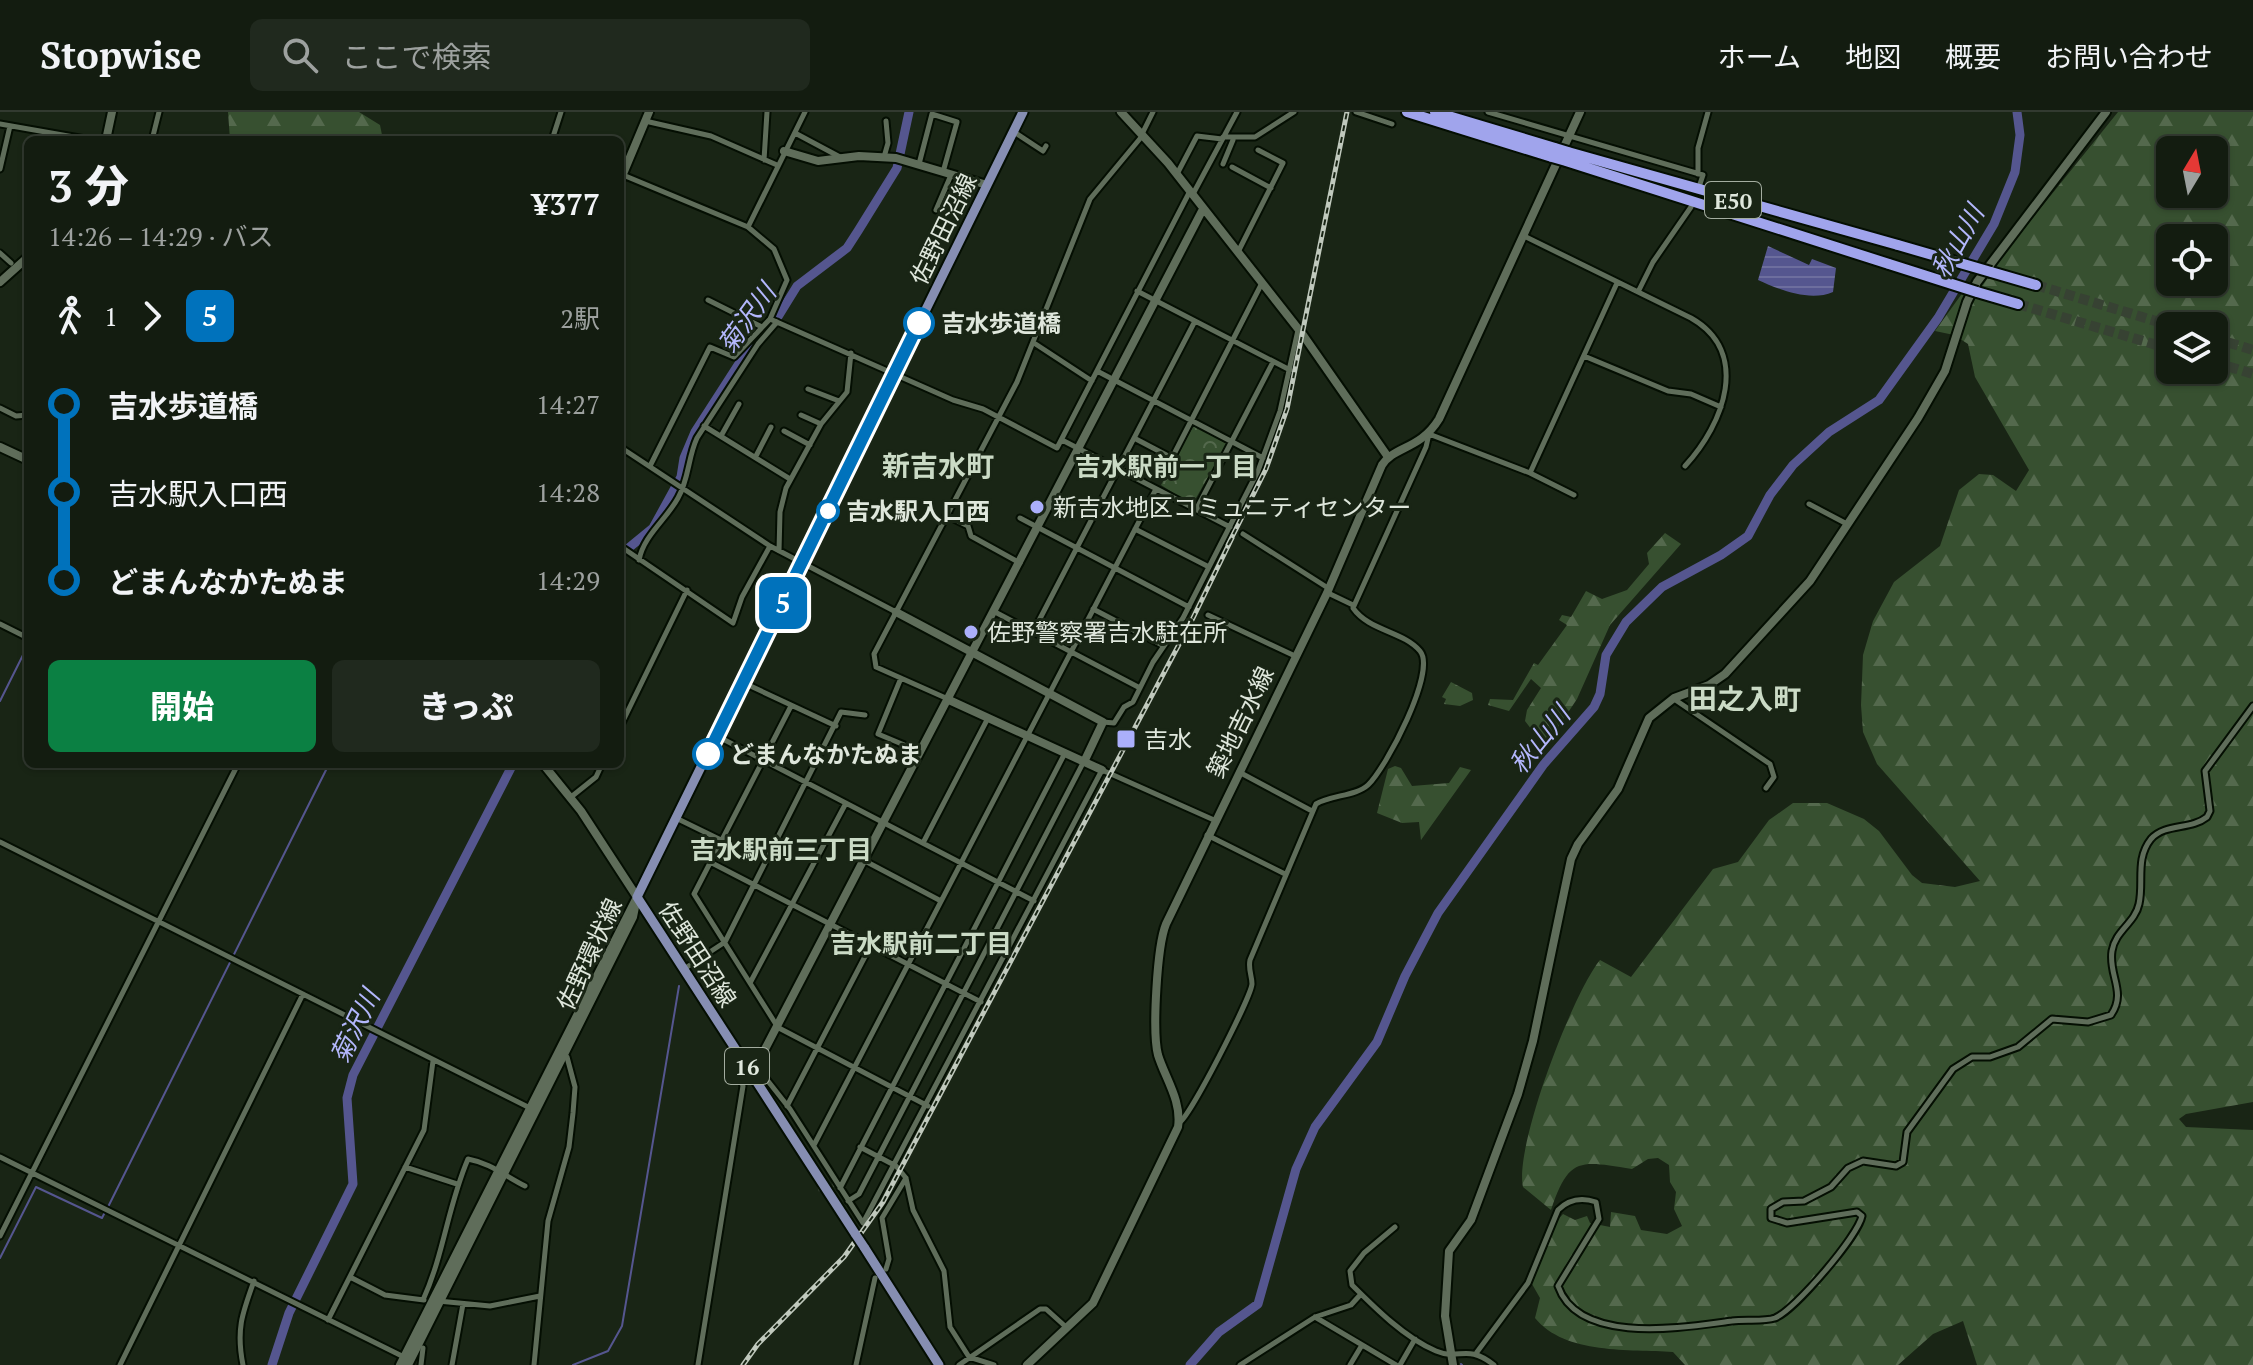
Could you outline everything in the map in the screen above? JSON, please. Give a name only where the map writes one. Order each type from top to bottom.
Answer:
[{"type":"highway","name":"E50","points":[[1407,112],[1554,152]]},
{"type":"highway","name":"E50","points":[[1435,112],[2018,304]]},
{"type":"highway","name":"E50","points":[[1567,156],[2036,285]]},
{"type":"main road","name":"佐野田沼線","points":[[939,1365],[754,1070],[737,1052],[637,897],[1023,112]]},
{"type":"street","points":[[107,136],[112,112]]},
{"type":"street","points":[[153,136],[159,112]]},
{"type":"street","points":[[553,136],[561,112]]},
{"type":"street","points":[[764,160],[767,112]]},
{"type":"street","points":[[748,227],[805,112]]},
{"type":"street","points":[[948,119],[952,112]]},
{"type":"street","points":[[1121,112],[1177,174],[1262,283],[1388,457],[1417,444],[1429,434],[1443,412],[1580,112]]},
{"type":"street","points":[[1153,112],[1143,135],[1090,199],[1034,343],[873,659],[876,667],[1214,820]]},
{"type":"street","points":[[770,319],[998,416],[1057,448],[1137,291],[1237,112]]},
{"type":"street","points":[[1177,174],[1197,136],[1233,140],[1255,137],[1294,112]]},
{"type":"street","points":[[1356,112],[1392,124]]},
{"type":"street","points":[[1488,112],[1703,175],[1700,184]]},
{"type":"street","points":[[1698,174],[1698,148],[1708,112]]},
{"type":"street","points":[[1453,1365],[1445,1316],[1449,1251],[1471,1220],[1518,1094],[1533,1041],[1571,859],[1578,844],[1624,777],[1649,718],[1674,698],[1709,685],[1731,668],[1791,605],[1848,525],[1945,371],[1967,302],[1977,282],[2106,112]]},
{"type":"street","points":[[919,164],[932,114],[957,122],[936,210]]},
{"type":"street","points":[[624,163],[647,116],[711,136],[777,165]]},
{"type":"street","points":[[884,157],[888,143],[886,121]]},
{"type":"street","points":[[0,124],[68,136]]},
{"type":"street","points":[[0,169],[10,126]]},
{"type":"street","points":[[1014,131],[1043,151],[1046,146]]},
{"type":"street","points":[[795,133],[845,160]]},
{"type":"street","points":[[1223,164],[1233,140]]},
{"type":"street","points":[[1238,253],[1283,163],[1258,150]]},
{"type":"street","points":[[784,151],[818,161],[884,157],[919,164],[987,185]]},
{"type":"street","points":[[1232,167],[1271,188]]},
{"type":"street","points":[[624,179],[748,227],[769,242],[786,270],[785,291],[770,319],[734,357],[710,347],[650,466]]},
{"type":"street","points":[[1638,292],[1653,262],[1691,207]]},
{"type":"street","points":[[1102,770],[928,1106],[863,1223],[787,1106],[754,1070],[1203,209]]},
{"type":"street","points":[[1524,236],[1698,322],[1714,334],[1725,359],[1727,394],[1703,445],[1685,466]]},
{"type":"street","points":[[0,253],[24,270]]},
{"type":"street","points":[[0,282],[15,264],[24,259]]},
{"type":"street","points":[[1134,438],[1172,458],[1262,283]]},
{"type":"street","points":[[1530,473],[1617,283]]},
{"type":"street","points":[[1137,291],[1290,370]]},
{"type":"street","points":[[708,300],[762,327]]},
{"type":"street","points":[[1033,632],[1195,321]]},
{"type":"street","points":[[639,560],[643,542],[660,525],[682,489],[690,452],[704,426],[777,322]]},
{"type":"street","points":[[624,450],[779,551],[1103,722],[1116,722],[1124,707],[1133,702],[1189,607],[1263,458],[1290,370],[1298,330]]},
{"type":"street","points":[[1034,343],[1092,381]]},
{"type":"street","points":[[779,551],[780,512],[790,479],[821,424],[847,392],[851,353]]},
{"type":"street","points":[[1584,356],[1668,391],[1699,397],[1721,407]]},
{"type":"street","points":[[1196,510],[1273,362]]},
{"type":"street","points":[[1097,371],[1263,458]]},
{"type":"street","points":[[808,389],[839,401]]},
{"type":"street","points":[[721,436],[739,404]]},
{"type":"street","points":[[0,408],[16,416],[24,415]]},
{"type":"street","points":[[801,415],[821,424]]},
{"type":"street","points":[[704,426],[790,479]]},
{"type":"street","points":[[756,456],[771,427]]},
{"type":"street","points":[[784,431],[810,445]]},
{"type":"street","points":[[1429,434],[1530,473],[1574,495]]},
{"type":"street","points":[[1353,605],[1426,447],[1429,434]]},
{"type":"street","points":[[1062,440],[1230,527]]},
{"type":"street","points":[[0,447],[24,458]]},
{"type":"street","name":"築地吉水線","points":[[1179,1123],[1178,1107],[1157,1047],[1160,942],[1206,835],[1328,590],[1388,457]]},
{"type":"street","points":[[813,1146],[1156,489]]},
{"type":"street","points":[[1809,504],[1848,525]]},
{"type":"street","points":[[946,515],[968,526],[971,536],[1020,563]]},
{"type":"street","points":[[1020,518],[1189,607]]},
{"type":"street","points":[[1135,529],[1209,567]]},
{"type":"street","points":[[1027,1365],[1097,1296],[1179,1123],[1186,1118],[1203,1088],[1252,986],[1250,960],[1312,811],[1327,797],[1367,785],[1395,741],[1426,670],[1421,651],[1374,626],[1357,613],[1353,605],[1243,534]]},
{"type":"street","points":[[624,549],[733,623],[742,597],[770,546]]},
{"type":"street","points":[[624,719],[687,590]]},
{"type":"street","points":[[1093,609],[1164,646]]},
{"type":"street","points":[[995,612],[1140,688]]},
{"type":"street","points":[[1208,615],[1295,656]]},
{"type":"street","points":[[0,624],[24,636]]},
{"type":"street","points":[[901,678],[878,734],[922,752]]},
{"type":"street","points":[[744,683],[836,726]]},
{"type":"street","points":[[1674,698],[1770,764],[1774,777],[1766,788]]},
{"type":"street","points":[[791,706],[694,894],[777,1026],[928,1106]]},
{"type":"street","points":[[1477,1352],[1528,1283],[1558,1210],[1564,1203],[1577,1200],[1596,1202],[1599,1219],[1558,1286],[1568,1303],[1584,1316],[1615,1325],[1657,1330],[1776,1318],[1797,1302],[1845,1248],[1862,1216],[1857,1212],[1787,1223],[1773,1221],[1771,1209],[1777,1203],[1804,1201],[1818,1194],[1831,1187],[1848,1168],[1863,1161],[1896,1166],[1903,1162],[1907,1132],[1930,1105],[1940,1084],[1965,1060],[2010,1051],[2052,1019],[2088,1022],[2111,1015],[2119,993],[2112,947],[2117,936],[2135,917],[2139,903],[2139,871],[2148,845],[2160,831],[2207,817],[2210,811],[2205,771],[2253,706]]},
{"type":"street","points":[[683,970],[725,942],[841,712],[865,715]]},
{"type":"street","points":[[923,843],[988,718]]},
{"type":"street","points":[[848,1201],[859,1194],[1103,722]]},
{"type":"street","points":[[717,736],[1034,901]]},
{"type":"street","points":[[837,1185],[892,1087],[1065,753]]},
{"type":"street","points":[[0,1236],[236,768]]},
{"type":"street","points":[[546,768],[571,797],[637,897]]},
{"type":"street","points":[[571,797],[596,777],[600,768]]},
{"type":"street","points":[[1238,772],[1312,811]]},
{"type":"street","points":[[750,984],[846,803]]},
{"type":"street","points":[[676,818],[721,840]]},
{"type":"street","points":[[1206,835],[1285,874]]},
{"type":"street","points":[[0,842],[532,1109]]},
{"type":"street","points":[[865,861],[941,901]]},
{"type":"street","points":[[710,862],[981,1002]]},
{"type":"street","name":"佐野環状線","points":[[405,1362],[432,1301],[633,917],[637,897]]},
{"type":"street","points":[[787,1106],[871,945]]},
{"type":"street","points":[[120,1365],[303,994]]},
{"type":"street","points":[[698,1365],[743,1086],[733,1057],[737,1052]]},
{"type":"street","points":[[534,1365],[548,1221],[569,1147],[573,1113],[574,1076],[567,1057],[560,1053]]},
{"type":"street","points":[[328,1320],[424,1130],[433,1061]]},
{"type":"street","points":[[860,1147],[896,1166],[906,1178],[913,1210],[944,1271],[950,1327],[969,1357],[994,1365]]},
{"type":"street","points":[[0,1157],[254,1281],[405,1362]]},
{"type":"street","points":[[432,1301],[457,1184],[468,1159],[525,1186]]},
{"type":"street","points":[[405,1167],[457,1184]]},
{"type":"street","points":[[886,1269],[889,1251],[882,1218],[906,1178]]},
{"type":"street","points":[[1395,1227],[1364,1253],[1350,1271],[1349,1282],[1415,1339],[1439,1352],[1477,1352],[1494,1365]]},
{"type":"street","points":[[350,1277],[385,1295],[432,1301],[490,1306],[540,1296]]},
{"type":"street","points":[[856,1365],[871,1281],[875,1278]]},
{"type":"street","points":[[243,1365],[238,1339],[242,1315],[254,1281]]},
{"type":"street","points":[[1240,1365],[1315,1317],[1351,1305],[1361,1294]]},
{"type":"street","points":[[452,1365],[463,1304]]},
{"type":"street","points":[[959,1365],[1042,1308],[1067,1328]]},
{"type":"street","points":[[1315,1317],[1398,1365],[1415,1339]]},
{"type":"street","points":[[1350,1365],[1362,1345]]},
{"type":"street","points":[[421,1365],[423,1348]]},
{"type":"green space","points":[[228,112],[359,112],[380,125],[382,136],[230,136]]},
{"type":"green space","points":[[2118,112],[2253,112],[2253,1102],[2186,1114],[2179,1119],[2186,1127],[2253,1130],[2253,1365],[1977,1365],[1963,1321],[1933,1334],[1898,1365],[1685,1365],[1673,1352],[1600,1348],[1563,1338],[1535,1318],[1540,1298],[1532,1284],[1554,1224],[1563,1214],[1575,1220],[1587,1216],[1590,1223],[1610,1227],[1611,1212],[1635,1216],[1641,1230],[1667,1234],[1682,1226],[1674,1209],[1676,1192],[1670,1182],[1669,1165],[1658,1158],[1648,1159],[1632,1169],[1600,1164],[1579,1166],[1564,1180],[1551,1210],[1523,1187],[1527,1139],[1548,1070],[1575,1004],[1600,960],[1631,977],[1713,869],[1738,862],[1769,820],[1793,803],[1827,803],[1864,819],[1879,831],[1912,875],[1922,883],[1955,887],[1980,881],[1877,764],[1863,732],[1861,705],[1863,655],[1873,621],[1894,582],[1940,546],[1959,490],[1979,474],[1993,475],[2016,491],[2029,470],[1975,377],[1968,344],[1954,335],[1935,331],[1966,288],[2015,240]]},
{"type":"green space","points":[[1194,425],[1227,444],[1192,505],[1161,485]]},
{"type":"green space","points":[[1665,533],[1681,544],[1610,625],[1577,699],[1545,747],[1525,721],[1527,710],[1541,688],[1531,679],[1509,711],[1488,705],[1490,699],[1513,700],[1534,663],[1538,665],[1567,625],[1559,620],[1562,615],[1571,617],[1586,591],[1602,599],[1627,590],[1649,564],[1647,553]]},
{"type":"green space","points":[[1451,682],[1472,693],[1473,700],[1460,706],[1444,704],[1446,699],[1442,697]]},
{"type":"green space","points":[[1395,766],[1401,768],[1412,786],[1449,783],[1460,767],[1471,770],[1421,840],[1419,822],[1402,823],[1377,813],[1388,769]]},
{"type":"water","points":[[1768,246],[1809,265],[1812,259],[1836,268],[1833,292],[1805,295],[1758,280]]},
{"type":"waterway","name":"菊沢川","points":[[624,552],[653,528],[681,477],[684,458],[695,432],[742,359],[776,320],[797,286],[847,248],[897,168],[909,112]]},
{"type":"waterway","name":"秋山川","points":[[1190,1365],[1219,1332],[1258,1304],[1296,1169],[1315,1127],[1377,1042],[1405,976],[1438,913],[1544,764],[1594,707],[1600,694],[1606,655],[1626,622],[1662,587],[1721,555],[1748,536],[1770,495],[1793,465],[1829,432],[1879,400],[1938,318],[1994,224],[2015,172],[2020,135],[2017,112]]},
{"type":"waterway","points":[[0,701],[24,653]]},
{"type":"waterway","points":[[108,1207],[327,768]]},
{"type":"waterway","name":"菊沢川","points":[[272,1365],[289,1313],[353,1184],[347,1098],[353,1075],[511,768]]},
{"type":"waterway","points":[[573,1365],[608,1351],[622,1326],[679,986]]},
{"type":"waterway","points":[[0,1258],[36,1187],[102,1218],[105,1212]]},
{"type":"tunnel","points":[[2036,285],[2156,321]]},
{"type":"tunnel","points":[[2018,304],[2156,345]]},
{"type":"tunnel","points":[[2228,342],[2253,350]]},
{"type":"tunnel","points":[[2228,366],[2253,374]]},
{"type":"tunnel","points":[[818,1189],[835,1184]]},
{"type":"railway","points":[[1228,545],[1266,469],[1287,409],[1347,112]]},
{"type":"railway","points":[[743,1365],[758,1344],[844,1257],[883,1202],[1192,620],[1232,538]]},
{"type":"bus line","name":"5","points":[[708,754],[919,323]]},
{"type":"place","name":"吉水歩道橋","points":[[919,323]]},
{"type":"place","name":"新吉水地区コミュニティセンター","points":[[1037,507]]},
{"type":"place","name":"吉水駅入口西","points":[[828,511]]},
{"type":"place","name":"佐野警察署吉水駐在所","points":[[971,632]]},
{"type":"place","name":"吉水","points":[[1126,739]]},
{"type":"place","name":"どまんなかたぬま","points":[[708,754]]},
{"type":"district","name":"新吉水町","points":[[938,465]]},
{"type":"district","name":"吉水駅前一丁目","points":[[1166,466]]},
{"type":"district","name":"田之入町","points":[[1745,698]]},
{"type":"district","name":"吉水駅前三丁目","points":[[781,849]]},
{"type":"district","name":"吉水駅前二丁目","points":[[921,943]]}]
